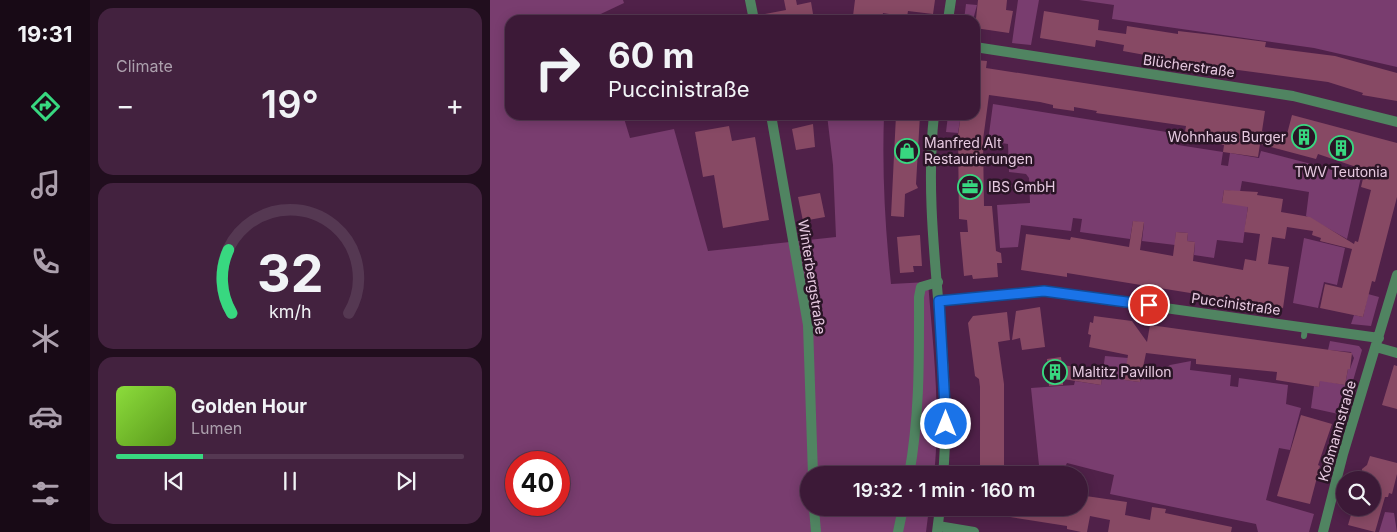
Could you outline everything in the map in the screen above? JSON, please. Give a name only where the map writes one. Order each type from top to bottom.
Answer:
[{"type":"street","points":[[750,0],[753,15]]},
{"type":"street","points":[[949,15],[951,0]]},
{"type":"street","name":"Blücherstraße","points":[[980,48],[1294,96],[1397,122]]},
{"type":"street","name":"Winterbergstraße","points":[[772,120],[808,325],[812,466]]},
{"type":"street","points":[[934,120],[931,194],[947,405],[944,466]]},
{"type":"street","name":"Koßmannstraße","points":[[1323,532],[1343,454],[1397,275]]},
{"type":"street","points":[[911,466],[918,422],[920,385],[919,296],[921,287],[938,282]]},
{"type":"street","name":"Puccinistraße","points":[[939,301],[1044,291],[1377,343],[1397,353]]},
{"type":"street","points":[[815,516],[816,532]]},
{"type":"street","points":[[898,532],[902,516]]},
{"type":"street","points":[[939,516],[937,529],[974,532]]},
{"type":"shaded area","points":[[490,0],[623,0],[624,3],[599,15],[505,15],[505,120],[625,120],[630,138],[674,129],[708,251],[836,237],[833,165],[828,120],[884,120],[884,200],[891,284],[928,282],[934,354],[937,427],[935,466],[800,466],[800,516],[928,516],[926,532],[490,532]]},
{"type":"shaded area","points":[[1018,0],[1039,0],[1031,45],[1012,43]]},
{"type":"shaded area","points":[[1079,0],[1397,0],[1397,67],[1314,48],[1112,19],[1114,5]]},
{"type":"shaded area","points":[[966,4],[977,5],[974,15],[965,15]]},
{"type":"shaded area","points":[[993,104],[1179,134],[1178,145],[1223,152],[1221,165],[1228,166],[1230,153],[1259,158],[1261,151],[1361,177],[1347,239],[1306,216],[1309,192],[1242,181],[1240,192],[1224,190],[1222,202],[1248,206],[1243,243],[1217,240],[1214,258],[1194,255],[1195,242],[1187,241],[1188,233],[1176,232],[1175,245],[1142,241],[1144,223],[1133,221],[1130,239],[1080,232],[1082,219],[1073,218],[1071,231],[1021,225],[1018,247],[1000,248],[997,205],[1030,203],[1029,178],[1026,174],[1009,172],[1008,144],[988,141]]},
{"type":"shaded area","points":[[947,120],[960,120],[958,133],[946,132]]},
{"type":"shaded area","points":[[1304,238],[1345,248],[1337,285],[1324,282],[1318,308],[1293,303]]},
{"type":"shaded area","points":[[1368,294],[1379,297],[1371,326],[1351,324],[1354,315],[1363,317]]},
{"type":"shaded area","points":[[1330,341],[1359,346],[1362,350],[1343,415],[1311,408],[1314,386],[1319,387],[1320,380],[1345,385],[1348,369],[1350,369],[1354,358],[1351,352],[1328,350]]},
{"type":"shaded area","points":[[1105,356],[1128,358],[1125,380],[1140,382],[1143,368],[1162,370],[1170,365],[1191,361],[1190,370],[1231,375],[1230,386],[1238,387],[1239,378],[1288,385],[1286,404],[1301,408],[1290,450],[1279,448],[1266,500],[1314,514],[1309,532],[1258,532],[1256,524],[1110,494],[1114,475],[1088,468],[1088,466],[1067,463],[1066,466],[1039,466],[1031,388],[1074,385],[1075,381],[1101,385]]},
{"type":"shaded area","points":[[1385,512],[1394,513],[1397,532],[1379,532]]},
{"type":"building","points":[[784,0],[796,0],[797,5],[811,2],[813,15],[765,15],[786,10]]},
{"type":"building","points":[[855,0],[935,0],[933,14],[908,11],[907,15],[883,13],[883,15],[853,15]]},
{"type":"building","points":[[978,0],[1007,0],[1006,10],[1013,11],[1009,33],[980,29],[980,15],[976,15]]},
{"type":"building","points":[[1044,11],[1099,20],[1098,30],[1126,34],[1127,26],[1178,34],[1178,31],[1266,42],[1265,47],[1335,56],[1397,73],[1397,101],[1362,95],[1363,93],[1328,82],[1200,65],[1123,51],[1124,45],[1096,40],[1095,47],[1040,38]]},
{"type":"building","points":[[980,60],[987,61],[986,68],[1265,111],[1262,131],[1286,138],[1292,115],[1397,143],[1397,197],[1375,282],[1372,281],[1363,317],[1320,308],[1325,284],[1342,288],[1352,249],[1320,241],[1321,238],[1312,235],[1313,231],[1287,227],[1285,239],[1272,237],[1268,264],[1289,267],[1283,308],[1067,273],[1067,277],[1021,270],[1026,234],[1070,240],[1071,237],[1129,247],[1133,221],[1144,222],[1140,250],[1173,256],[1176,232],[1188,233],[1187,241],[1195,242],[1193,261],[1243,270],[1245,259],[1256,261],[1260,234],[1244,232],[1248,207],[1222,203],[1224,190],[1258,192],[1257,195],[1283,199],[1281,212],[1310,217],[1354,244],[1355,241],[1358,242],[1371,190],[1361,187],[1365,170],[1318,154],[1316,159],[1260,144],[1258,157],[1223,152],[1224,145],[1184,138],[1186,126],[1096,113],[1097,111],[1074,107],[1074,111],[1053,108],[1053,105],[1040,102],[989,95],[983,140],[984,206],[992,206],[996,251],[1001,253],[1002,263],[997,263],[998,277],[973,279],[972,275],[964,276],[960,232],[968,232],[967,220],[959,219],[958,135],[960,120],[980,120]]},
{"type":"building","points":[[896,120],[920,120],[916,184],[918,188],[905,194],[904,217],[891,216]]},
{"type":"building","points":[[813,124],[815,147],[796,150],[792,129]]},
{"type":"building","points":[[729,126],[732,141],[755,137],[769,220],[723,228],[714,175],[703,177],[695,132]]},
{"type":"building","points":[[820,193],[825,217],[803,221],[798,197]]},
{"type":"building","points":[[920,235],[922,266],[913,266],[914,272],[900,273],[897,237]]},
{"type":"building","points":[[1040,307],[1045,347],[1022,350],[1020,338],[1012,340],[1016,311]]},
{"type":"building","points":[[1007,312],[1010,340],[998,342],[1004,384],[1004,466],[980,466],[980,387],[979,379],[975,376],[968,323],[973,316]]},
{"type":"building","points":[[1094,316],[1132,321],[1147,342],[1150,325],[1352,353],[1350,369],[1348,369],[1345,385],[1320,381],[1319,387],[1276,380],[1277,372],[1196,364],[1196,359],[1146,353],[1140,382],[1124,380],[1128,355],[1089,347],[1091,335],[1088,334],[1090,322],[1093,323]]},
{"type":"building","points":[[1061,357],[1062,365],[1103,371],[1101,385],[1063,379],[1063,385],[1049,386],[1047,359]]},
{"type":"building","points":[[1394,365],[1397,366],[1397,409],[1382,405]]},
{"type":"building","points":[[1301,415],[1332,424],[1318,465],[1320,466],[1310,504],[1277,496]]},
{"type":"building","points":[[1370,456],[1397,463],[1397,474],[1392,494],[1389,493],[1388,497],[1385,497],[1381,511],[1381,471],[1362,471],[1367,465]]},
{"type":"building","points":[[1088,496],[1127,502],[1125,515],[1150,520],[1152,507],[1166,509],[1165,513],[1232,527],[1231,532],[1108,532],[1110,520],[1090,516],[1087,532],[1067,529],[1067,526],[1004,516],[1088,516]]},
{"type":"building","points":[[1351,516],[1380,516],[1375,532],[1348,525]]},
{"type":"place","name":"Wohnhaus Burger","points":[[1304,137]]},
{"type":"place","name":"TWV Teutonia","points":[[1341,148]]},
{"type":"place","name":"Manfred Alt Restaurierungen","points":[[907,151]]},
{"type":"place","name":"IBS GmbH","points":[[970,187]]},
{"type":"place","name":"Maltitz Pavillon","points":[[1055,372]]},
{"type":"route","points":[[946,424],[947,405],[939,301],[1044,291],[1149,305]]}]
